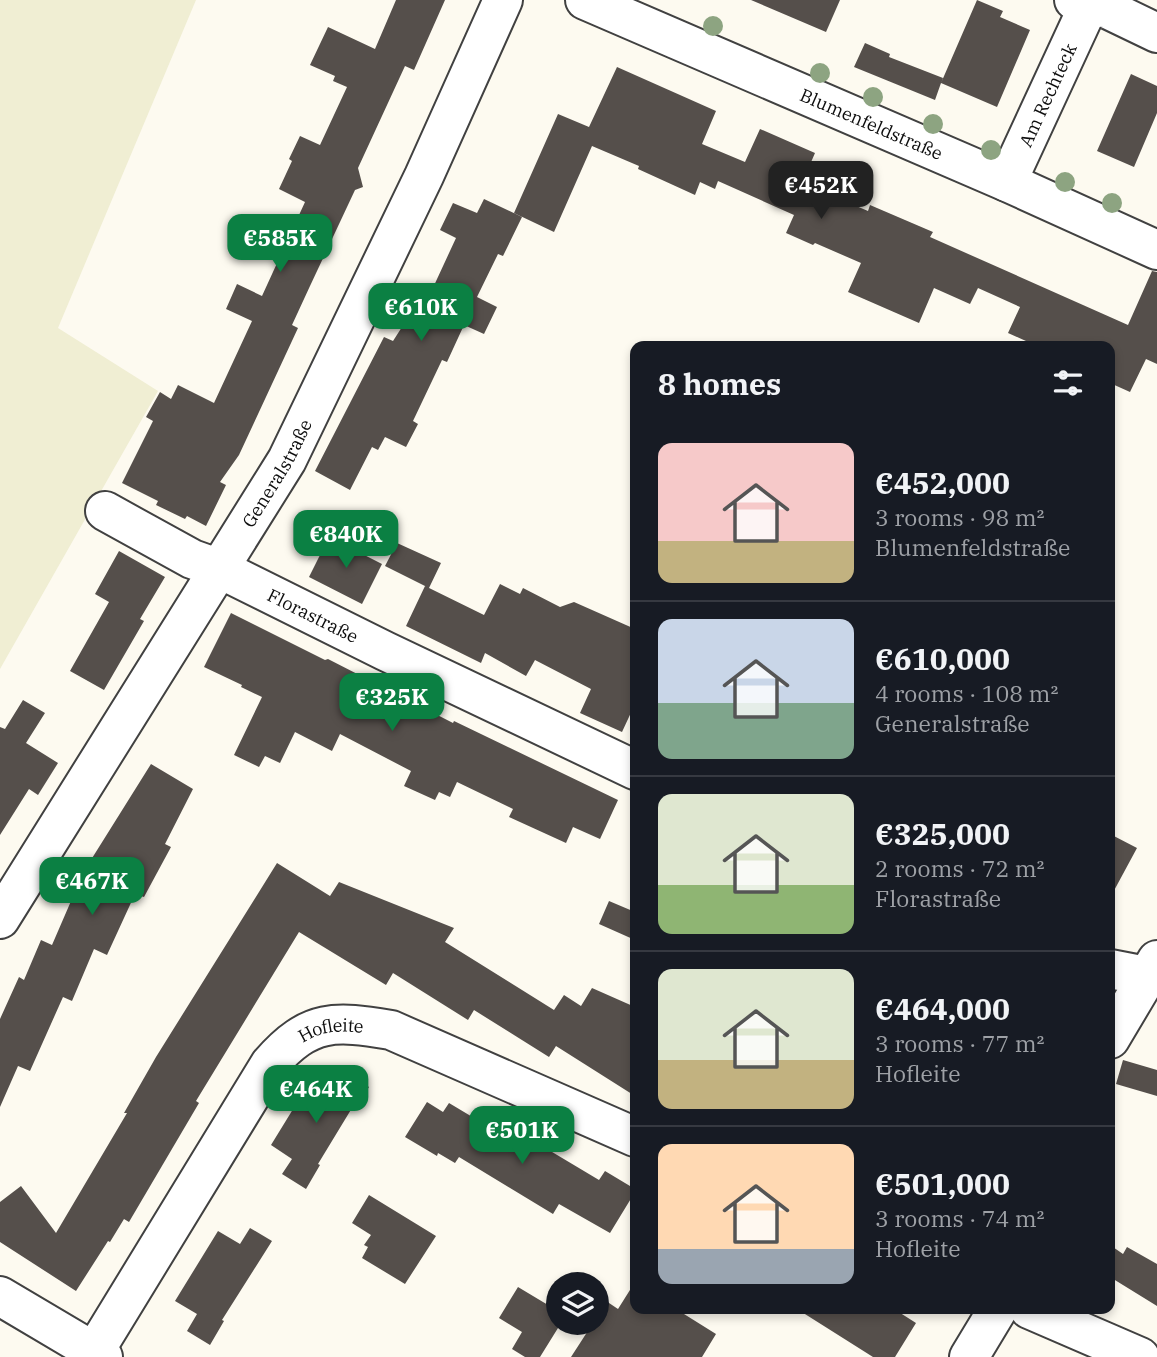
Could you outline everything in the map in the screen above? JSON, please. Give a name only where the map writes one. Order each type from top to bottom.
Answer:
[{"type":"street","name":"Generalstraße","points":[[0,919],[289,457],[418,188],[503,0]]},
{"type":"street","name":"Blumenfeldstraße","points":[[585,0],[1007,182],[1157,250]]},
{"type":"street","name":"Am Rechteck","points":[[1007,182],[1081,3],[1104,8],[1157,33]]},
{"type":"street","name":"Florastraße","points":[[104,511],[192,559],[220,569],[630,768]]},
{"type":"street","points":[[1115,969],[1154,972],[1115,1031]]},
{"type":"street","name":"Hofleite","points":[[98,1354],[270,1064],[285,1046],[307,1032],[339,1023],[391,1030],[630,1135]]},
{"type":"street","points":[[0,1296],[98,1354]]},
{"type":"street","points":[[969,1357],[995,1314]]},
{"type":"street","points":[[1041,1314],[1140,1357]]},
{"type":"shaded area","points":[[0,0],[196,0],[58,328],[158,391],[0,669]]},
{"type":"building","points":[[396,0],[445,0],[414,70],[405,66],[358,168],[363,187],[355,190],[310,286],[292,325],[298,328],[239,455],[220,482],[226,485],[206,526],[187,516],[185,519],[156,505],[158,501],[122,483],[153,421],[146,417],[160,392],[171,399],[178,385],[214,403],[252,321],[226,309],[237,284],[262,296],[305,202],[279,189],[292,161],[289,159],[300,136],[320,145],[347,87],[333,81],[335,76],[310,65],[328,27],[375,49]]},
{"type":"building","points":[[751,0],[840,0],[826,32]]},
{"type":"building","points":[[977,0],[1003,11],[1000,17],[1030,30],[997,107],[941,83]]},
{"type":"building","points":[[865,43],[890,54],[889,57],[943,78],[935,100],[854,67]]},
{"type":"building","points":[[617,67],[716,111],[702,144],[745,162],[760,129],[815,153],[802,183],[868,211],[870,205],[933,232],[930,237],[1128,325],[1152,271],[1157,272],[1157,364],[1146,359],[1130,392],[1115,385],[1115,341],[1026,341],[1008,333],[1020,307],[978,288],[970,304],[934,288],[919,323],[848,292],[861,263],[786,233],[794,215],[718,181],[715,189],[700,182],[695,195],[638,169],[639,166],[592,146],[554,232],[514,213],[558,114],[589,127]]},
{"type":"building","points":[[1131,74],[1157,86],[1157,113],[1134,167],[1097,151]]},
{"type":"building","points":[[484,199],[522,217],[503,256],[498,254],[477,297],[497,307],[484,334],[464,325],[447,362],[442,360],[413,421],[418,424],[406,447],[385,437],[378,450],[372,447],[350,490],[315,471],[384,337],[393,341],[418,302],[425,305],[456,238],[440,230],[453,203],[477,213]]},
{"type":"building","points":[[329,537],[382,564],[362,604],[309,577]]},
{"type":"building","points":[[397,543],[441,563],[429,588],[385,566]]},
{"type":"building","points":[[119,551],[165,577],[140,619],[144,621],[104,690],[70,671],[109,602],[95,594]]},
{"type":"building","points":[[500,584],[520,594],[523,588],[560,607],[574,602],[630,627],[630,715],[622,732],[580,713],[591,689],[535,660],[526,676],[485,653],[481,663],[406,626],[425,586],[484,615]]},
{"type":"building","points":[[231,613],[453,723],[454,721],[618,800],[600,839],[573,827],[566,843],[509,817],[513,809],[457,782],[450,797],[439,792],[435,800],[404,786],[411,771],[340,734],[332,751],[295,732],[280,763],[265,756],[259,767],[234,755],[262,697],[204,667]]},
{"type":"building","points":[[23,700],[45,713],[26,743],[58,763],[38,795],[29,789],[0,835],[0,727],[5,729]]},
{"type":"building","points":[[151,764],[193,789],[165,844],[171,847],[144,897],[135,894],[107,955],[94,949],[72,1001],[63,997],[30,1071],[18,1066],[0,1107],[0,1019],[19,977],[24,980],[41,940],[52,945],[84,871]]},
{"type":"building","points":[[1115,837],[1137,848],[1115,889]]},
{"type":"building","points":[[277,863],[330,896],[339,882],[454,928],[445,942],[554,1010],[564,995],[581,1006],[592,988],[630,1005],[630,1093],[556,1046],[549,1057],[474,1010],[468,1020],[393,973],[386,985],[299,932],[196,1101],[199,1103],[129,1222],[124,1219],[76,1291],[0,1242],[0,1202],[21,1186],[56,1233],[127,1113],[124,1113]]},
{"type":"building","points":[[609,901],[630,910],[630,938],[599,924]]},
{"type":"building","points":[[1123,1060],[1157,1070],[1157,1096],[1116,1084]]},
{"type":"building","points":[[345,1072],[369,1087],[354,1110],[352,1108],[306,1189],[282,1174],[292,1159],[271,1145],[314,1075],[335,1088]]},
{"type":"building","points":[[427,1102],[443,1112],[449,1103],[521,1146],[527,1137],[599,1180],[605,1171],[630,1186],[630,1200],[610,1233],[559,1204],[553,1214],[459,1157],[455,1163],[405,1137]]},
{"type":"building","points":[[369,1195],[436,1236],[405,1284],[362,1258],[368,1247],[364,1245],[371,1235],[352,1223]]},
{"type":"building","points":[[250,1228],[272,1241],[222,1320],[224,1321],[210,1345],[187,1331],[197,1314],[175,1301],[218,1231],[240,1244]]},
{"type":"building","points":[[1127,1247],[1157,1264],[1157,1306],[1115,1280],[1115,1248],[1123,1254]]},
{"type":"building","points":[[518,1287],[546,1304],[546,1335],[554,1335],[540,1357],[525,1357],[512,1349],[522,1332],[499,1318]]},
{"type":"building","points":[[630,1290],[630,1314],[684,1314],[716,1334],[702,1357],[571,1357],[585,1335],[609,1335],[609,1303],[618,1309]]},
{"type":"building","points":[[805,1314],[902,1314],[916,1323],[895,1357],[873,1357]]}]
